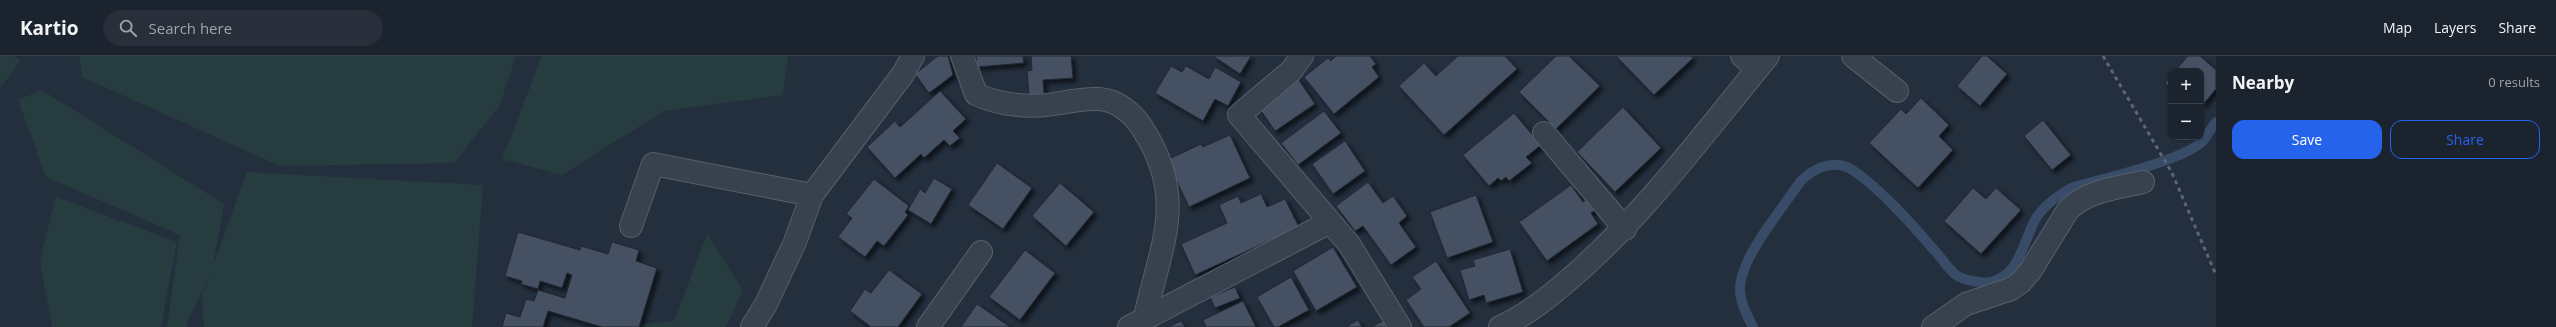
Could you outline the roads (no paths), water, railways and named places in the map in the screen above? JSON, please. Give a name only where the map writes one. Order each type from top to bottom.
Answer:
[{"type":"street","points":[[752,327],[766,304],[795,242],[812,195],[903,74],[913,56]]},
{"type":"street","points":[[962,56],[976,94],[987,99],[1014,105],[1052,104],[1080,99],[1101,99],[1119,106],[1137,119],[1161,161],[1168,215],[1166,239],[1148,296],[1137,322]]},
{"type":"street","points":[[1302,56],[1291,71],[1239,115],[1349,244],[1400,327]]},
{"type":"street","points":[[1853,56],[1897,91]]},
{"type":"street","points":[[1500,327],[1518,319],[1552,295],[1625,229],[1756,60]]},
{"type":"street","points":[[1544,133],[1625,229]]},
{"type":"street","points":[[631,226],[653,164],[812,195]]},
{"type":"street","points":[[1933,327],[1966,304],[2011,289],[2021,282],[2031,270],[2068,210],[2075,202],[2085,196],[2112,188],[2143,182]]},
{"type":"street","points":[[1137,322],[1162,311],[1330,222]]},
{"type":"street","points":[[928,327],[982,252]]},
{"type":"waterway","points":[[1753,327],[1744,309],[1740,294],[1742,277],[1747,263],[1763,234],[1800,182],[1810,173],[1822,167],[1835,165],[1849,168],[1882,194],[1916,229],[1950,270],[1956,275],[1968,280],[1991,282],[2001,278],[2015,265],[2038,215],[2046,206],[2061,194],[2071,188],[2161,162],[2179,155],[2194,148],[2204,140],[2216,122]]},
{"type":"railway","points":[[2103,56],[2172,173],[2216,275]]}]
